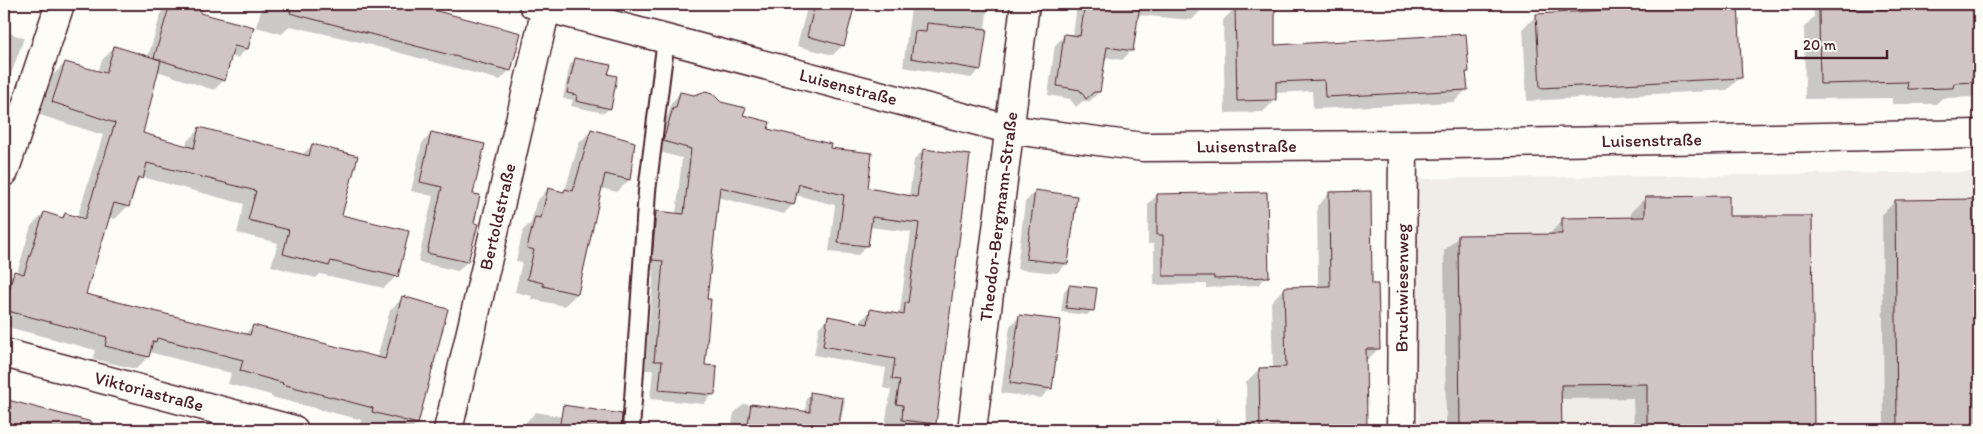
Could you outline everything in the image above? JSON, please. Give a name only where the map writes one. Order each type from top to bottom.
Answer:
[{"type":"street","points":[[4,172],[60,4]]},
{"type":"street","name":"Theodor-Bergmann-Straße","points":[[972,430],[1025,4]]},
{"type":"street","name":"Luisenstraße","points":[[542,5],[666,40],[1008,129],[1143,147],[1403,146],[1979,134]]},
{"type":"street","name":"Bertoldstraße","points":[[448,430],[542,5]]},
{"type":"street","name":"Bruchwiesenweg","points":[[1401,430],[1403,146]]},
{"type":"street","name":"Viktoriastraße","points":[[4,353],[294,430]]},
{"type":"lane","points":[[631,430],[647,191],[666,40]]},
{"type":"shaded area","points":[[1979,172],[1979,430],[1419,430],[1411,179]]},
{"type":"building","points":[[170,4],[203,4],[200,13],[254,27],[248,49],[234,46],[225,81],[154,58]]},
{"type":"building","points":[[291,4],[410,4],[521,33],[511,71],[290,13]]},
{"type":"building","points":[[815,4],[855,4],[844,46],[807,36]]},
{"type":"building","points":[[1085,4],[1140,4],[1133,51],[1107,47],[1100,92],[1094,92],[1086,99],[1080,90],[1057,86],[1064,34],[1080,36]]},
{"type":"building","points":[[1662,4],[1738,4],[1742,78],[1540,88],[1536,14],[1662,7]]},
{"type":"building","points":[[1275,6],[1275,45],[1466,34],[1469,72],[1466,72],[1468,90],[1325,97],[1324,80],[1276,82],[1276,100],[1237,101],[1235,7]]},
{"type":"building","points":[[1979,8],[1979,82],[1954,83],[1953,88],[1908,89],[1907,82],[1820,84],[1819,10]]},
{"type":"building","points":[[927,23],[987,29],[981,70],[911,58],[915,31],[926,32]]},
{"type":"building","points":[[114,46],[161,60],[143,133],[194,148],[199,127],[309,156],[312,144],[358,156],[342,215],[409,231],[398,277],[331,261],[329,266],[283,254],[289,230],[248,220],[256,191],[147,163],[143,179],[138,177],[129,207],[114,203],[86,294],[250,335],[253,325],[385,359],[402,296],[448,309],[418,424],[372,412],[373,408],[240,371],[243,360],[157,338],[156,342],[153,341],[149,357],[105,346],[107,337],[4,310],[14,271],[24,274],[44,212],[63,218],[65,213],[85,219],[115,123],[52,102],[65,62],[106,73]]},
{"type":"building","points":[[575,58],[611,65],[608,74],[617,76],[611,109],[576,101],[577,95],[567,93]]},
{"type":"building","points":[[706,91],[712,93],[721,102],[746,108],[743,115],[770,122],[768,129],[831,144],[830,148],[872,153],[868,188],[917,197],[923,149],[970,155],[936,424],[902,420],[903,405],[896,404],[900,380],[892,379],[895,359],[823,346],[828,316],[868,324],[870,309],[904,315],[905,303],[908,303],[919,223],[872,217],[868,246],[838,243],[844,195],[799,184],[794,205],[720,187],[707,299],[711,299],[705,365],[717,366],[715,395],[659,390],[662,361],[654,361],[663,261],[652,260],[656,211],[684,214],[691,149],[663,141],[680,92],[694,95]]},
{"type":"building","points":[[591,129],[635,142],[630,180],[605,174],[578,294],[543,286],[543,283],[527,279],[534,250],[527,248],[535,217],[541,218],[548,188],[564,192],[565,189],[573,191]]},
{"type":"building","points":[[431,132],[485,144],[473,194],[480,195],[474,223],[478,224],[468,262],[427,253],[442,187],[420,182]]},
{"type":"building","points":[[1035,190],[1077,196],[1068,264],[1026,259]]},
{"type":"building","points":[[1371,191],[1372,284],[1378,284],[1380,349],[1366,349],[1367,430],[1260,430],[1259,368],[1286,367],[1284,287],[1330,286],[1329,192]]},
{"type":"building","points":[[1267,192],[1269,277],[1214,279],[1214,276],[1163,276],[1163,235],[1157,235],[1157,194]]},
{"type":"building","points":[[1729,196],[1729,216],[1812,216],[1814,430],[1647,430],[1647,384],[1561,385],[1562,430],[1460,430],[1458,235],[1562,234],[1562,218],[1645,217],[1645,197]]},
{"type":"building","points":[[1979,199],[1979,430],[1897,430],[1895,200]]},
{"type":"building","points":[[1069,285],[1097,288],[1094,311],[1066,308]]},
{"type":"building","points":[[1019,315],[1061,320],[1052,389],[1010,383]]},
{"type":"building","points":[[810,392],[843,398],[838,430],[747,430],[751,404],[810,412]]},
{"type":"building","points":[[4,399],[92,422],[91,430],[4,430]]},
{"type":"building","points":[[563,405],[622,414],[621,430],[559,430]]}]
